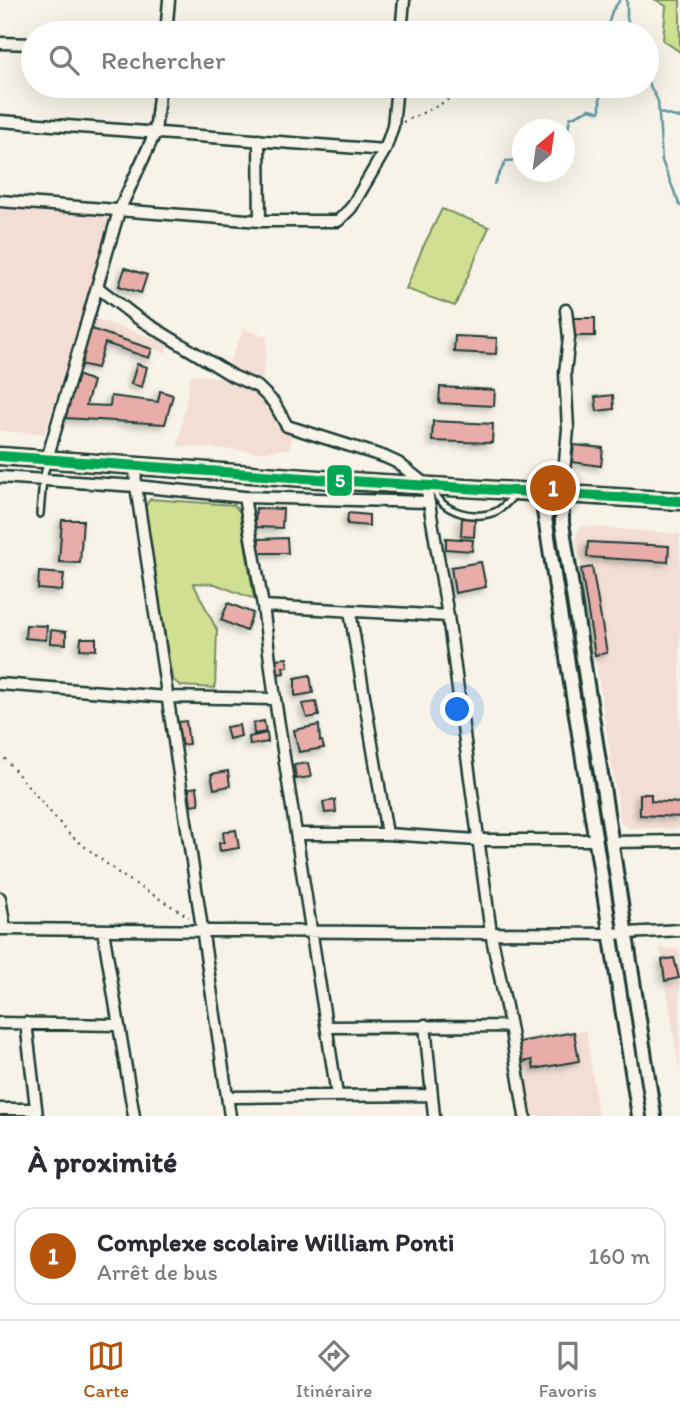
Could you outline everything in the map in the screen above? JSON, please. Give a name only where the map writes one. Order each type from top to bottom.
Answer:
[{"type":"highway","points":[[0,456],[680,501]]},
{"type":"street","points":[[167,21],[169,0]]},
{"type":"street","points":[[402,21],[404,0]]},
{"type":"street","points":[[0,43],[21,44]]},
{"type":"street","points":[[47,460],[119,211],[155,133],[159,98]]},
{"type":"street","points":[[0,201],[260,222],[338,220],[347,213],[385,150],[393,126],[396,98]]},
{"type":"street","points":[[0,121],[385,150]]},
{"type":"street","points":[[259,140],[260,222]]},
{"type":"street","points":[[97,287],[136,317],[233,376],[258,387],[274,403],[287,426],[385,457],[430,486],[428,502],[448,616],[491,933],[525,1116]]},
{"type":"street","points":[[566,310],[569,338],[565,373],[562,523],[654,1116]]},
{"type":"street","points":[[135,466],[230,1116]]},
{"type":"street","points":[[0,477],[136,486],[244,497],[428,502]]},
{"type":"street","points":[[541,492],[639,1116]]},
{"type":"street","points":[[244,497],[337,1095]]},
{"type":"street","points":[[263,606],[448,616]]},
{"type":"street","points":[[350,611],[387,834]]},
{"type":"street","points":[[0,684],[167,696],[275,699]]},
{"type":"street","points":[[297,834],[387,834],[477,840],[596,839]]},
{"type":"street","points":[[613,842],[680,841]]},
{"type":"street","points":[[0,898],[2,929],[611,934],[680,930]]},
{"type":"street","points":[[103,930],[134,1116]]},
{"type":"street","points":[[0,1023],[117,1025]]},
{"type":"street","points":[[0,1109],[36,1113],[26,1023]]},
{"type":"street","points":[[425,1025],[434,1116]]},
{"type":"street","points":[[327,1027],[510,1026]]},
{"type":"street","points":[[227,1097],[432,1095]]},
{"type":"lane","points":[[40,514],[47,460]]},
{"type":"lane","points":[[430,486],[443,505],[461,513],[489,514],[499,510],[519,490]]},
{"type":"path","points":[[393,126],[450,98]]},
{"type":"path","points":[[0,753],[70,835],[121,875],[188,916],[202,931]]},
{"type":"shaded area","points":[[0,201],[121,208],[44,434],[0,431]]},
{"type":"shaded area","points":[[94,318],[169,343],[165,353],[91,329]]},
{"type":"shaded area","points":[[244,329],[267,337],[261,395],[274,405],[291,435],[290,448],[264,452],[178,446],[191,374],[222,378]]},
{"type":"shaded area","points":[[581,526],[680,534],[680,829],[628,828],[621,823],[576,536]]},
{"type":"shaded area","points":[[660,948],[680,949],[680,1075],[662,960]]},
{"type":"shaded area","points":[[586,1030],[598,1116],[531,1116],[519,1042]]},
{"type":"green space","points":[[656,0],[680,0],[680,52],[663,40],[666,6]]},
{"type":"green space","points":[[442,209],[489,227],[455,306],[406,289]]},
{"type":"green space","points":[[150,499],[234,505],[240,512],[254,599],[215,584],[193,583],[217,630],[215,688],[181,686],[172,679],[145,507]]},
{"type":"building","points":[[125,268],[147,275],[141,293],[119,286]]},
{"type":"building","points":[[572,318],[595,318],[595,336],[572,336]]},
{"type":"building","points":[[91,329],[152,349],[149,358],[105,343],[97,368],[80,364]]},
{"type":"building","points":[[455,336],[497,338],[496,354],[454,352]]},
{"type":"building","points":[[137,364],[147,367],[142,387],[131,384]]},
{"type":"building","points":[[77,375],[93,381],[86,405],[110,406],[111,396],[158,402],[160,391],[173,395],[165,424],[65,418]]},
{"type":"building","points":[[440,387],[495,390],[494,406],[439,403]]},
{"type":"building","points":[[613,395],[614,409],[597,411],[595,397]]},
{"type":"building","points":[[433,421],[493,424],[492,443],[432,441]]},
{"type":"building","points":[[574,445],[603,448],[601,466],[572,462]]},
{"type":"building","points":[[256,508],[283,509],[282,528],[255,527]]},
{"type":"building","points":[[348,513],[369,515],[369,526],[347,524]]},
{"type":"building","points":[[462,518],[475,519],[474,537],[461,536]]},
{"type":"building","points":[[62,520],[83,520],[80,563],[59,562]]},
{"type":"building","points":[[287,538],[288,553],[259,553],[259,539]]},
{"type":"building","points":[[446,538],[473,540],[472,551],[446,549]]},
{"type":"building","points":[[588,542],[669,546],[668,562],[587,557]]},
{"type":"building","points":[[481,562],[486,587],[455,593],[451,567]]},
{"type":"building","points":[[592,567],[607,653],[595,655],[581,569]]},
{"type":"building","points":[[39,572],[64,574],[62,591],[38,589]]},
{"type":"building","points":[[228,603],[253,613],[246,631],[221,620]]},
{"type":"building","points":[[26,625],[47,626],[46,640],[25,638]]},
{"type":"building","points":[[51,630],[66,632],[66,644],[50,643]]},
{"type":"building","points":[[81,638],[96,638],[96,650],[80,649]]},
{"type":"building","points":[[287,658],[288,667],[283,667],[284,673],[278,674],[276,659]]},
{"type":"building","points":[[310,675],[313,693],[295,696],[295,678]]},
{"type":"building","points":[[316,702],[319,716],[307,718],[302,704]]},
{"type":"building","points":[[186,721],[189,744],[181,745],[178,722]]},
{"type":"building","points":[[264,721],[266,732],[254,734],[253,723]]},
{"type":"building","points":[[239,725],[241,736],[229,739],[226,727]]},
{"type":"building","points":[[319,725],[320,741],[324,748],[299,752],[294,730]]},
{"type":"building","points":[[267,733],[268,742],[250,745],[249,737]]},
{"type":"building","points":[[308,763],[311,777],[296,779],[294,765]]},
{"type":"building","points":[[228,771],[230,786],[214,789],[211,774]]},
{"type":"building","points":[[197,787],[199,804],[191,805],[189,788]]},
{"type":"building","points":[[640,794],[651,794],[651,801],[680,803],[680,817],[640,815]]},
{"type":"building","points":[[335,800],[336,812],[325,813],[323,802]]},
{"type":"building","points":[[236,830],[239,848],[220,851],[219,843],[224,842],[223,832]]},
{"type":"building","points":[[674,958],[679,978],[665,981],[662,960]]},
{"type":"building","points":[[574,1032],[579,1061],[534,1069],[532,1060],[522,1062],[519,1042]]},
{"type":"waterway","points":[[609,21],[612,11],[620,0]]},
{"type":"waterway","points":[[627,0],[628,21]]},
{"type":"waterway","points":[[570,119],[590,109],[600,112],[600,98]]},
{"type":"waterway","points":[[656,98],[662,161],[680,206]]},
{"type":"waterway","points":[[660,113],[680,118]]},
{"type":"waterway","points":[[494,184],[506,161],[512,161]]},
{"type":"transit line","name":"5","points":[[0,456],[680,501]]},
{"type":"place","name":"Complexe scolaire William Ponti","points":[[553,488]]}]
